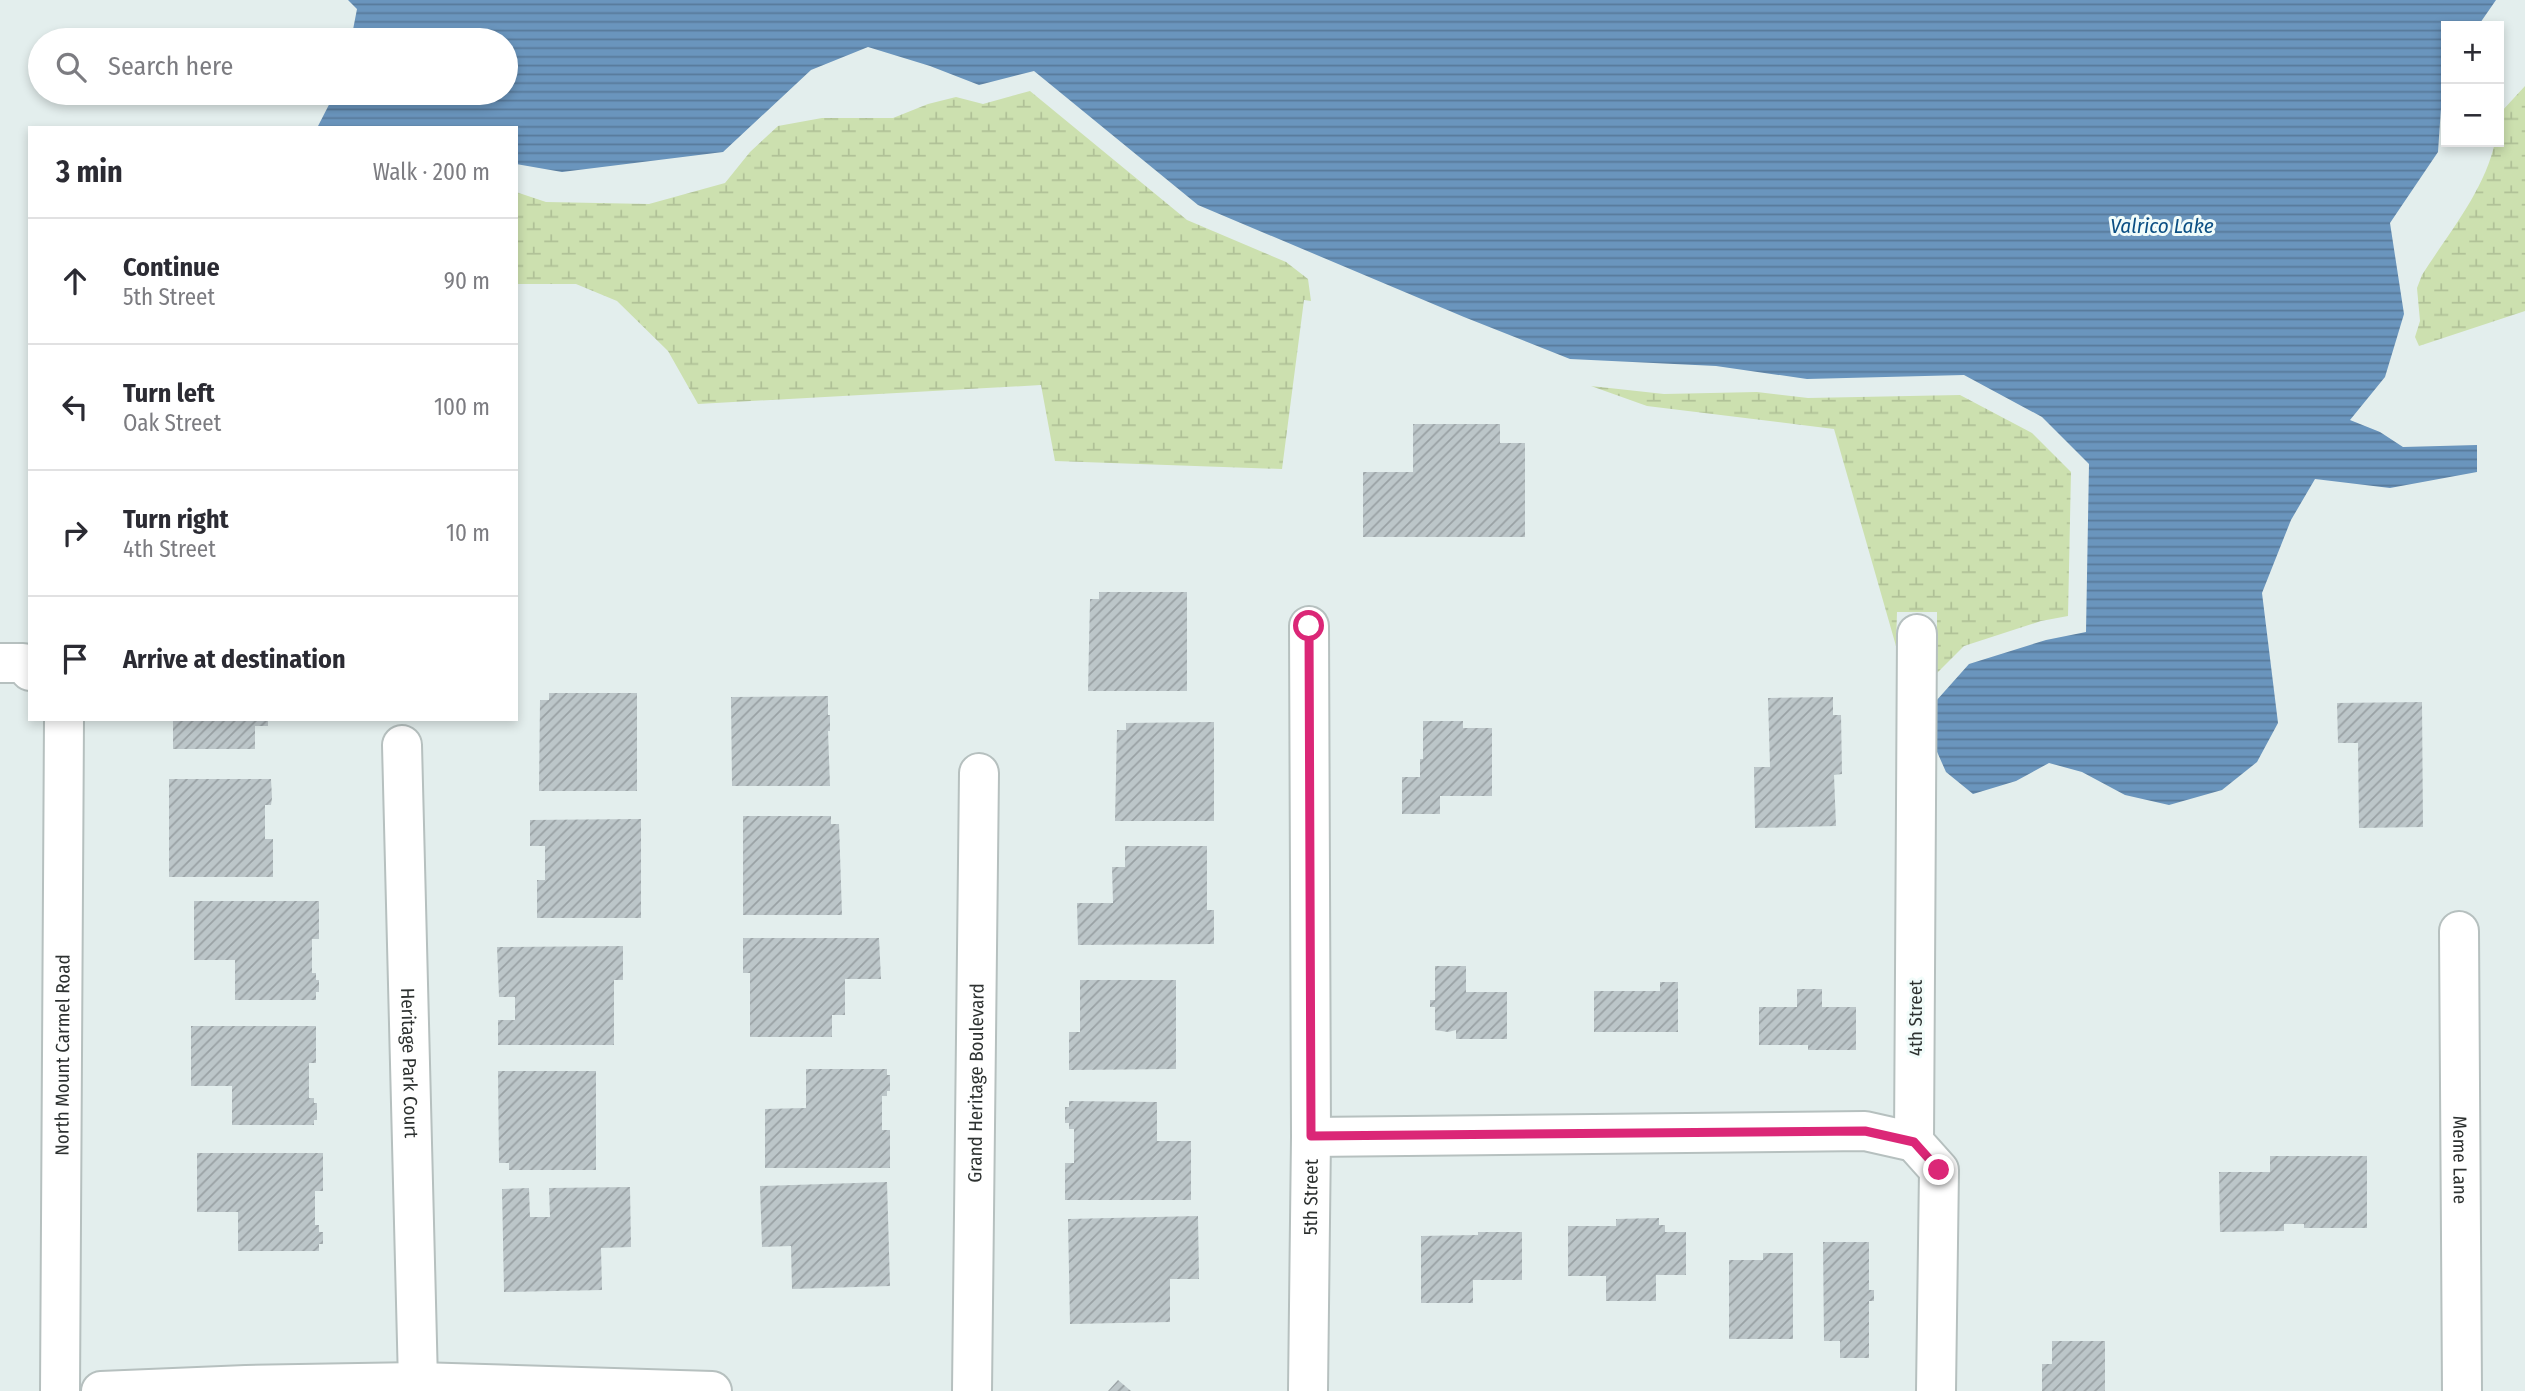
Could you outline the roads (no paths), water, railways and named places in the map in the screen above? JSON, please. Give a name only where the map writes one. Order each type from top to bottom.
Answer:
[{"type":"street","name":"5th Street","points":[[1308,1391],[1311,1136],[1309,626]]},
{"type":"street","name":"4th Street","points":[[1914,1142],[1917,635]]},
{"type":"street","name":"North Mount Carmel Road","points":[[60,1391],[64,721]]},
{"type":"street","name":"Heritage Park Court","points":[[402,745],[418,1382]]},
{"type":"street","name":"Grand Heritage Boulevard","points":[[972,1391],[979,773]]},
{"type":"street","name":"Meme Lane","points":[[2459,931],[2462,1391]]},
{"type":"street","points":[[1311,1136],[1865,1131],[1914,1142],[1939,1170],[1937,1391]]},
{"type":"street","points":[[101,1391],[418,1382],[712,1391]]},
{"type":"water","name":"Valrico Lake","points":[[348,0],[2496,0],[2481,21],[2441,21],[2438,152],[2390,223],[2404,314],[2385,377],[2350,420],[2380,432],[2403,447],[2477,445],[2477,472],[2390,488],[2315,479],[2291,520],[2262,593],[2278,723],[2257,762],[2222,790],[2169,805],[2125,795],[2082,772],[2049,763],[2016,781],[1973,794],[1946,772],[1934,745],[1936,701],[1969,664],[2046,640],[2086,632],[2089,464],[2042,417],[1964,375],[1807,379],[1716,366],[1570,359],[1198,205],[1034,71],[979,85],[930,66],[868,47],[811,70],[723,152],[562,172],[518,164],[518,126],[318,126],[329,105],[518,105],[518,28],[353,28],[357,9]]}]
